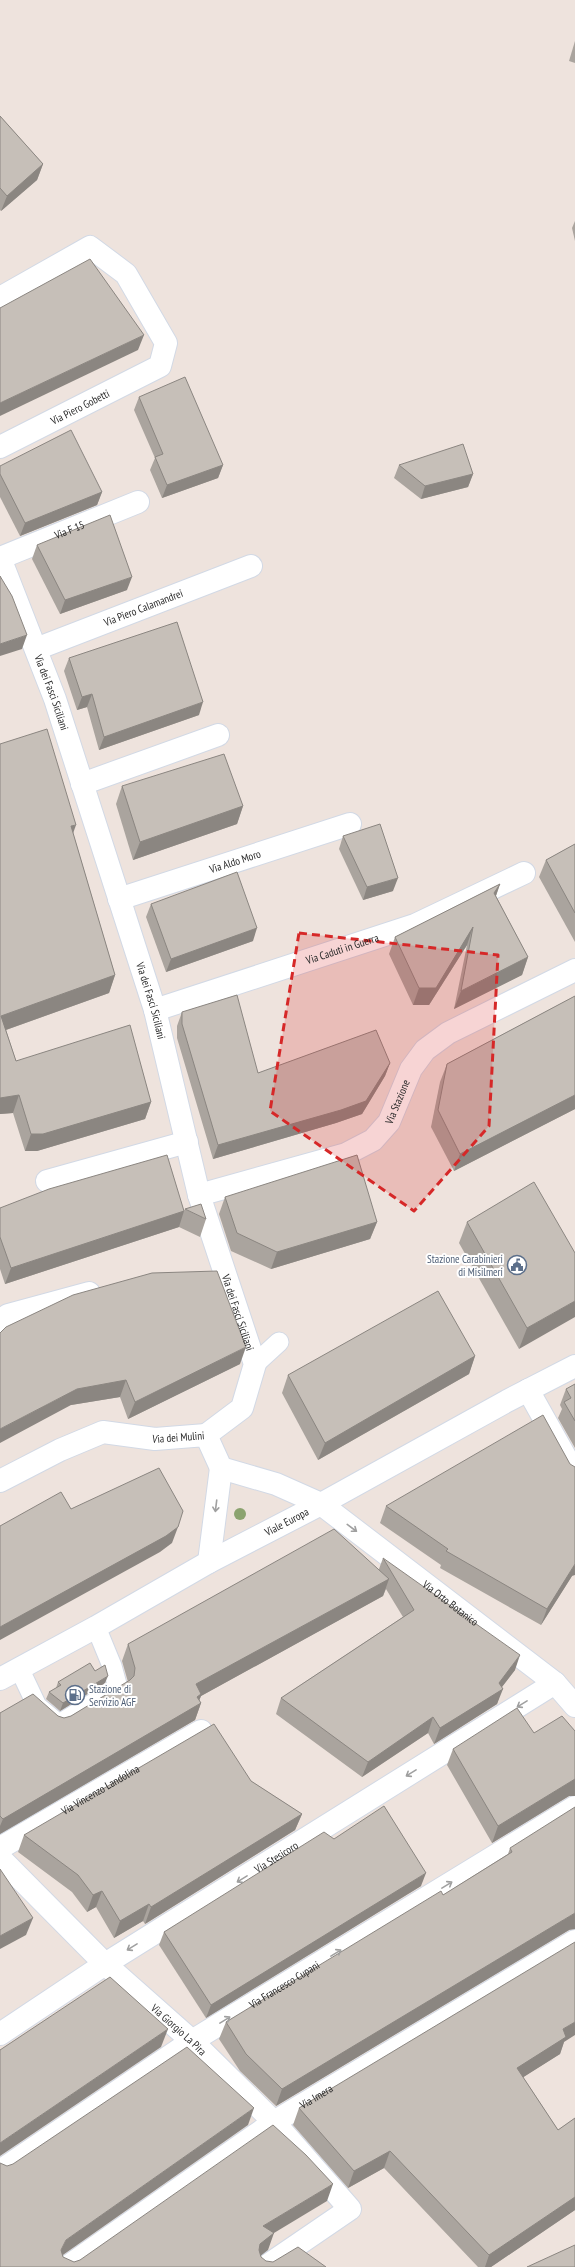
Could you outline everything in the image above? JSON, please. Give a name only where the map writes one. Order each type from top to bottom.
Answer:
[{"type":"street","name":"Via Piero Gobetti","points":[[0,298],[90,247],[126,274],[166,343],[160,366],[0,447]]},
{"type":"street","name":"Via F 15","points":[[0,558],[138,502]]},
{"type":"street","name":"Via dei Fasci Siciliani","points":[[0,558],[4,580],[36,649],[55,699],[155,1010],[200,1195],[255,1364],[242,1408],[206,1435]]},
{"type":"street","name":"Via Piero Calamandrei","points":[[36,649],[251,566]]},
{"type":"street","points":[[82,784],[218,735]]},
{"type":"street","name":"Via Aldo Moro","points":[[119,899],[350,824]]},
{"type":"street","name":"Via Caduti in Guerra","points":[[155,1010],[415,925],[524,873]]},
{"type":"street","name":"Via Stazione","points":[[200,1195],[346,1154],[373,1140],[389,1122],[411,1069],[425,1050],[448,1033],[575,970]]},
{"type":"street","points":[[47,1181],[187,1142]]},
{"type":"street","points":[[203,1275],[226,1275]]},
{"type":"street","points":[[0,1321],[8,1315],[106,1288]]},
{"type":"street","name":"Viale Europa","points":[[0,1678],[96,1627],[209,1562],[321,1504],[528,1390],[575,1366]]},
{"type":"street","points":[[528,1390],[575,1474]]},
{"type":"street","name":"Via dei Mulini","points":[[0,1481],[60,1450],[104,1432],[155,1439],[206,1435],[221,1468]]},
{"type":"street","points":[[209,1562],[221,1468],[276,1484],[321,1504]]},
{"type":"street","name":"Via Orto Botanico","points":[[321,1504],[555,1683],[575,1706]]},
{"type":"street","name":"Via Stesicoro","points":[[0,2034],[105,1964],[555,1683]]},
{"type":"street","name":"Via Vincenzo Landolina","points":[[0,1848],[201,1732]]},
{"type":"street","name":"Via Francesco Cupani","points":[[0,2171],[192,2040],[575,1807]]},
{"type":"street","name":"Via Giorgio La Pira","points":[[0,1858],[105,1964],[192,2040],[274,2122],[350,2209],[265,2267]]},
{"type":"street","name":"Via Imera","points":[[68,2267],[274,2122],[575,1941]]},
{"type":"lane","points":[[255,1364],[279,1342]]},
{"type":"lane","points":[[19,1668],[37,1706],[59,1724],[118,1688],[112,1666],[96,1627]]},
{"type":"highlighted area","points":[[299,933],[498,955],[489,1126],[414,1211],[270,1111]]},
{"type":"building","points":[[0,116],[43,164],[7,196],[0,188]]},
{"type":"building","points":[[90,259],[144,335],[0,403],[0,308]]},
{"type":"building","points":[[185,377],[223,465],[167,485],[155,457],[163,454],[139,397]]},
{"type":"building","points":[[71,430],[102,492],[25,523],[0,474],[0,466]]},
{"type":"building","points":[[463,444],[473,474],[425,486],[399,465]]},
{"type":"building","points":[[110,515],[132,577],[65,600],[37,545]]},
{"type":"building","points":[[0,576],[12,596],[27,635],[0,644]]},
{"type":"building","points":[[177,622],[203,702],[104,737],[92,694],[82,697],[69,658]]},
{"type":"building","points":[[47,729],[76,825],[71,826],[115,975],[1,1016],[16,1061],[130,1025],[151,1102],[43,1134],[31,1134],[19,1095],[0,1098],[0,744]]},
{"type":"building","points":[[224,754],[243,806],[140,842],[122,786]]},
{"type":"building","points":[[380,824],[398,878],[367,887],[343,836]]},
{"type":"building","points":[[575,844],[575,913],[546,860]]},
{"type":"building","points":[[237,872],[257,928],[171,959],[151,904]]},
{"type":"building","points":[[500,884],[494,893],[528,957],[461,991],[473,927],[436,988],[419,988],[395,937]]},
{"type":"building","points":[[237,995],[258,1073],[376,1030],[390,1063],[366,1101],[341,1110],[218,1145],[182,1024],[182,1012]]},
{"type":"building","points":[[575,996],[575,1095],[460,1154],[438,1110],[447,1064]]},
{"type":"building","points":[[167,1155],[184,1211],[11,1268],[0,1237],[0,1208],[49,1189]]},
{"type":"building","points":[[357,1155],[377,1222],[277,1252],[237,1233],[225,1197]]},
{"type":"building","name":"Stazione Carabinieri di Misilmeri","points":[[534,1182],[575,1253],[575,1301],[527,1328],[467,1222]]},
{"type":"building","points":[[201,1204],[206,1219],[185,1209]]},
{"type":"building","points":[[217,1271],[246,1347],[135,1402],[126,1380],[77,1389],[0,1429],[0,1333],[6,1327],[73,1295],[152,1273]]},
{"type":"building","points":[[438,1291],[475,1356],[325,1443],[288,1375]]},
{"type":"building","points":[[575,1384],[575,1421],[564,1402],[571,1398],[566,1389]]},
{"type":"building","points":[[543,1415],[570,1464],[575,1467],[575,1564],[547,1609],[446,1551],[448,1549],[386,1506]]},
{"type":"building","points":[[159,1468],[183,1511],[178,1527],[166,1536],[0,1627],[0,1526],[61,1492],[71,1509]]},
{"type":"building","points":[[334,1529],[389,1579],[196,1684],[201,1694],[197,1697],[201,1703],[3,1819],[0,1816],[0,1713],[33,1694],[58,1716],[64,1718],[71,1716],[130,1680],[134,1676],[135,1668],[128,1644]]},
{"type":"building","points":[[383,1558],[520,1655],[499,1683],[503,1689],[440,1728],[433,1717],[368,1762],[281,1698],[414,1610]]},
{"type":"building","points":[[90,1663],[95,1671],[105,1665],[108,1676],[63,1703],[49,1692],[61,1685],[58,1682]]},
{"type":"building","points":[[517,1708],[534,1733],[562,1716],[575,1731],[575,1779],[498,1826],[453,1749]]},
{"type":"building","points":[[214,1724],[251,1781],[302,1814],[151,1907],[149,1904],[120,1921],[102,1891],[93,1895],[78,1875],[24,1835]]},
{"type":"building","points":[[384,1806],[426,1873],[211,2005],[164,1932],[324,1832],[334,1839]]},
{"type":"building","points":[[575,1807],[575,1913],[282,2089],[246,2054],[226,2022],[441,1891],[443,1895],[512,1852],[510,1848]]},
{"type":"building","points":[[0,1869],[33,1918],[0,1936]]},
{"type":"building","points":[[575,1942],[575,2022],[563,2029],[566,2037],[517,2068],[558,2130],[575,2118],[575,2197],[489,2255],[390,2151],[354,2171],[299,2108]]},
{"type":"building","points":[[110,1977],[168,2029],[0,2143],[0,2050]]},
{"type":"building","points":[[187,2047],[254,2108],[66,2240],[61,2250],[63,2257],[74,2262],[80,2260],[273,2125],[306,2155],[333,2184],[263,2226],[274,2233],[260,2244],[259,2250],[261,2257],[266,2261],[273,2262],[298,2247],[326,2267],[0,2267],[0,2163],[7,2166],[13,2164]]},
{"type":"building","points":[[575,2245],[575,2267],[527,2267]]},
{"type":"place","name":"Stazione Carabinieri di Misilmeri","points":[[517,1265]]},
{"type":"place","name":"Stazione di Servizio AGF","points":[[75,1695]]}]
